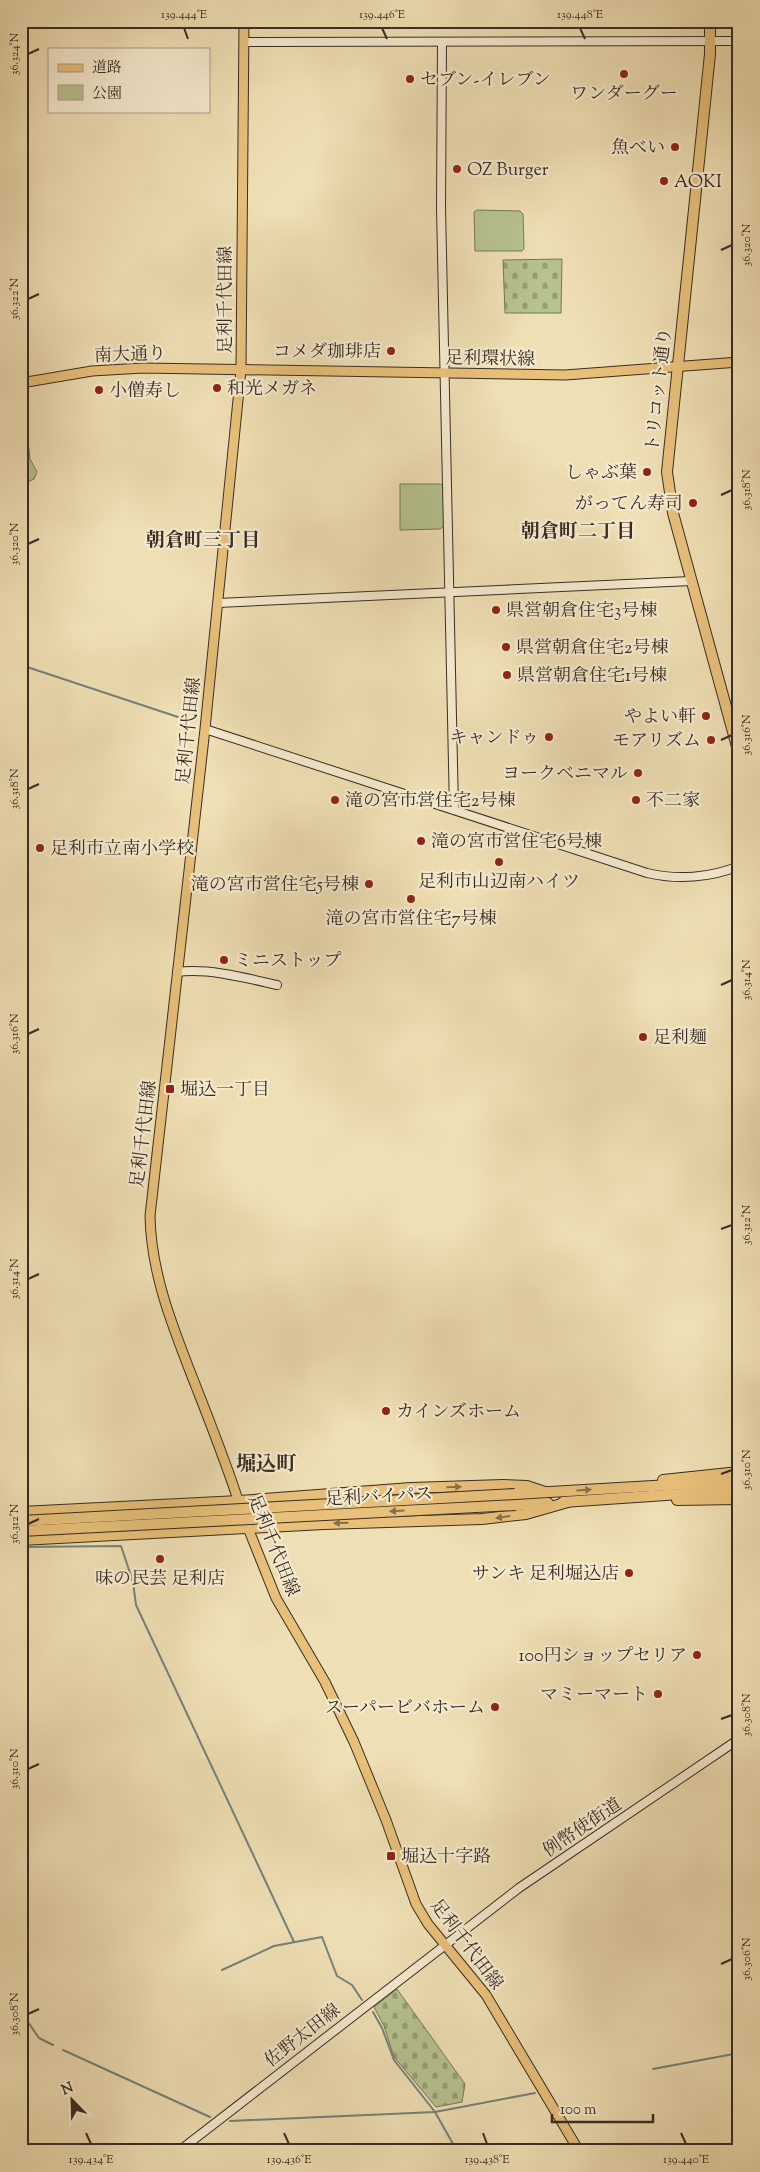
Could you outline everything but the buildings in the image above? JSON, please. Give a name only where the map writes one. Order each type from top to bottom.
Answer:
[{"type":"highway","name":"トリコット通り","points":[[710,21],[711,42],[666,472],[670,503],[739,754]]},
{"type":"highway","points":[[623,1487],[648,1482],[739,1472]]},
{"type":"highway","name":"足利バイパス","points":[[21,1531],[568,1502],[636,1497],[708,1488],[739,1481]]},
{"type":"highway","points":[[21,1512],[239,1501],[411,1488],[527,1486],[545,1492]]},
{"type":"highway","name":"足利バイパス","points":[[21,1521],[623,1487],[739,1490]]},
{"type":"highway","points":[[636,1497],[684,1501],[739,1499]]},
{"type":"highway","points":[[21,1540],[248,1528],[482,1519],[526,1514],[568,1502]]},
{"type":"main road","name":"足利千代田線","points":[[244,21],[241,370],[218,603],[151,1196],[151,1246],[172,1323],[220,1445],[248,1528],[276,1598],[325,1682],[354,1742],[386,1820],[416,1904],[444,1944],[486,1995],[579,2151]]},
{"type":"main road","name":"足利環状線","points":[[241,370],[565,375],[739,362]]},
{"type":"main road","name":"南大通り","points":[[21,383],[122,368],[241,370]]},
{"type":"street","points":[[244,42],[739,41]]},
{"type":"street","points":[[442,42],[441,208],[454,810]]},
{"type":"street","points":[[218,603],[691,581]]},
{"type":"street","points":[[204,729],[647,874],[672,877],[699,876],[721,873],[739,866]]},
{"type":"street","points":[[177,972],[186,970],[276,985]]},
{"type":"street","name":"例幣使街道","points":[[444,1944],[534,1878],[739,1739]]},
{"type":"street","name":"佐野太田線","points":[[179,2151],[444,1944]]},
{"type":"green space","points":[[477,210],[520,211],[523,214],[524,249],[522,251],[475,251],[474,212]]},
{"type":"green space","points":[[562,259],[561,313],[505,313],[503,260]]},
{"type":"green space","points":[[21,423],[26,423],[30,459],[37,472],[34,479],[21,485]]},
{"type":"green space","points":[[400,484],[441,484],[444,487],[444,526],[440,529],[400,530]]},
{"type":"green space","points":[[397,1989],[465,2084],[462,2102],[436,2107],[394,2057],[384,2026],[374,2007]]},
{"type":"waterway","points":[[21,665],[178,717]]},
{"type":"waterway","points":[[21,1547],[121,1546],[133,1582],[136,1605],[294,1942]]},
{"type":"waterway","points":[[222,1970],[274,1946],[322,1937],[337,1976],[352,1985],[362,2000]]},
{"type":"waterway","points":[[21,2012],[39,2038],[53,2045]]},
{"type":"waterway","points":[[373,2012],[382,2028],[394,2060],[435,2112],[457,2151]]},
{"type":"waterway","points":[[63,2050],[210,2117]]},
{"type":"waterway","points":[[653,2069],[739,2053]]},
{"type":"waterway","points":[[230,2121],[435,2112],[535,2093]]},
{"type":"place","name":"ワンダーグー","points":[[624,74]]},
{"type":"place","name":"セブン-イレブン","points":[[410,79]]},
{"type":"place","name":"魚べい","points":[[675,147]]},
{"type":"place","name":"OZ Burger","points":[[457,169]]},
{"type":"place","name":"AOKI","points":[[664,181]]},
{"type":"place","name":"コメダ珈琲店","points":[[391,351]]},
{"type":"place","name":"和光メガネ","points":[[217,388]]},
{"type":"place","name":"小僧寿し","points":[[99,390]]},
{"type":"place","name":"しゃぶ葉","points":[[647,472]]},
{"type":"place","name":"がってん寿司","points":[[693,503]]},
{"type":"place","name":"県営朝倉住宅3号棟","points":[[496,610]]},
{"type":"place","name":"県営朝倉住宅2号棟","points":[[506,647]]},
{"type":"place","name":"県営朝倉住宅1号棟","points":[[507,675]]},
{"type":"place","name":"やよい軒","points":[[706,716]]},
{"type":"place","name":"キャンドゥ","points":[[549,737]]},
{"type":"place","name":"モアリズム","points":[[711,740]]},
{"type":"place","name":"ヨークベニマル","points":[[638,773]]},
{"type":"place","name":"滝の宮市営住宅2号棟","points":[[335,800]]},
{"type":"place","name":"不二家","points":[[636,800]]},
{"type":"place","name":"滝の宮市営住宅6号棟","points":[[421,841]]},
{"type":"place","name":"足利市立南小学校","points":[[40,848]]},
{"type":"place","name":"足利市山辺南ハイツ","points":[[499,862]]},
{"type":"place","name":"滝の宮市営住宅5号棟","points":[[369,884]]},
{"type":"place","name":"滝の宮市営住宅7号棟","points":[[411,899]]},
{"type":"place","name":"ミニストップ","points":[[224,960]]},
{"type":"place","name":"足利麺","points":[[643,1037]]},
{"type":"place","name":"堀込一丁目","points":[[170,1089]]},
{"type":"place","name":"カインズホーム","points":[[386,1411]]},
{"type":"place","name":"味の民芸 足利店","points":[[160,1559]]},
{"type":"place","name":"サンキ 足利堀込店","points":[[629,1573]]},
{"type":"place","name":"100円ショップセリア","points":[[697,1655]]},
{"type":"place","name":"マミーマート","points":[[658,1694]]},
{"type":"place","name":"スーパービバホーム","points":[[495,1707]]},
{"type":"place","name":"堀込十字路","points":[[391,1856]]},
{"type":"district","name":"朝倉町二丁目","points":[[578,530]]},
{"type":"district","name":"朝倉町三丁目","points":[[203,539]]},
{"type":"district","name":"堀込町","points":[[266,1463]]}]
